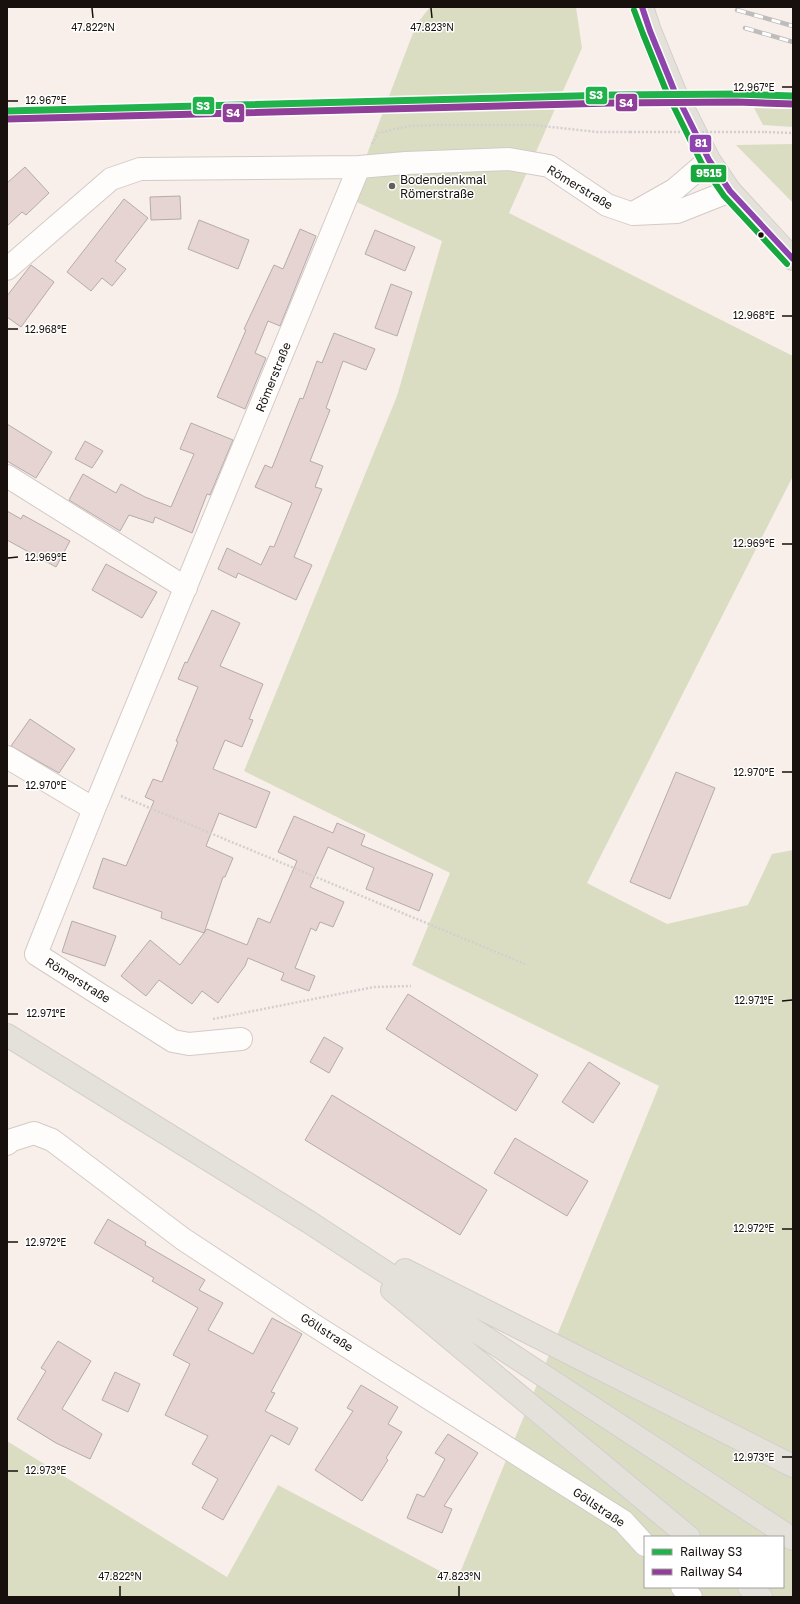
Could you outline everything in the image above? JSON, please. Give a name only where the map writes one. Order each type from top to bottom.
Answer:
[{"type":"main road","points":[[642,7],[674,90],[709,160],[730,191],[793,259]]},
{"type":"main road","points":[[7,1035],[309,1222],[793,1539]]},
{"type":"main road","points":[[309,1222],[793,1466]]},
{"type":"main road","points":[[309,1222],[688,1536]]},
{"type":"main road","points":[[750,1588],[761,1597]]},
{"type":"street","name":"Römerstraße","points":[[7,269],[111,179],[140,169],[359,167],[406,163],[509,159],[549,166],[607,205],[633,214],[677,212],[730,191]]},
{"type":"street","points":[[633,214],[674,190],[709,160]]},
{"type":"street","name":"Römerstraße","points":[[241,1039],[189,1044],[173,1041],[36,954],[102,788],[359,167]]},
{"type":"street","points":[[7,476],[186,588]]},
{"type":"street","points":[[7,757],[94,809]]},
{"type":"street","name":"Göllstraße","points":[[7,1144],[12,1140],[34,1133],[52,1140],[183,1239],[325,1332],[623,1521],[644,1545]]},
{"type":"street","points":[[683,1588],[692,1597]]},
{"type":"path","points":[[359,167],[378,133],[410,126],[532,125],[597,132],[793,133]]},
{"type":"path","points":[[102,788],[525,964]]},
{"type":"path","points":[[210,1019],[374,987],[411,986]]},
{"type":"green space","points":[[430,7],[576,7],[582,48],[509,213],[793,356],[793,476],[587,883],[667,924],[748,905],[772,854],[793,850],[793,1597],[7,1597],[7,1441],[227,1577],[278,1485],[457,1580],[659,1086],[412,965],[450,873],[244,771],[397,396],[442,241],[350,199],[416,25]]},
{"type":"green space","points":[[754,108],[793,109],[793,127],[763,125]]},
{"type":"green space","points":[[793,144],[793,203],[736,145]]},
{"type":"building","points":[[25,167],[49,193],[26,215],[22,212],[7,226],[7,183]]},
{"type":"building","points":[[180,196],[181,219],[151,220],[150,197]]},
{"type":"building","points":[[124,199],[148,218],[115,261],[126,269],[112,286],[102,278],[91,291],[67,272]]},
{"type":"building","points":[[199,220],[249,240],[238,269],[188,249]]},
{"type":"building","points":[[300,229],[316,236],[280,326],[268,321],[255,353],[266,358],[245,409],[217,397],[246,330],[244,329],[274,265],[283,269]]},
{"type":"building","points":[[375,230],[415,247],[405,271],[365,254]]},
{"type":"building","points":[[31,265],[54,282],[21,327],[7,317],[7,296]]},
{"type":"building","points":[[391,284],[412,292],[397,336],[375,328]]},
{"type":"building","points":[[334,333],[375,349],[366,370],[343,361],[326,408],[330,410],[310,461],[323,466],[315,487],[322,489],[294,557],[312,565],[296,600],[238,573],[236,578],[218,569],[227,548],[261,565],[270,546],[274,547],[292,503],[255,487],[265,465],[272,468],[300,398],[303,399],[317,361],[322,363]]},
{"type":"building","points":[[191,423],[233,440],[210,495],[207,494],[192,533],[155,517],[153,523],[129,515],[120,531],[69,500],[83,474],[116,493],[121,484],[145,497],[171,507],[194,454],[180,449]]},
{"type":"building","points":[[7,424],[52,452],[36,478],[7,461]]},
{"type":"building","points":[[85,441],[103,451],[92,468],[75,459]]},
{"type":"building","points":[[7,511],[21,519],[23,515],[70,541],[56,567],[7,540]]},
{"type":"building","points":[[106,564],[157,592],[142,618],[92,590]]},
{"type":"building","points":[[212,610],[240,623],[220,666],[263,684],[249,719],[253,720],[242,747],[225,740],[213,769],[270,792],[256,828],[219,813],[206,846],[233,858],[225,877],[223,877],[204,933],[161,918],[162,912],[93,888],[103,858],[126,866],[154,801],[145,797],[153,779],[162,782],[178,742],[176,741],[198,687],[178,679],[185,662],[187,663]]},
{"type":"building","points":[[30,719],[75,749],[59,773],[11,746]]},
{"type":"building","points":[[676,772],[715,788],[670,899],[630,882]]},
{"type":"building","points":[[294,816],[333,833],[337,823],[365,835],[361,845],[433,874],[419,911],[366,889],[374,868],[328,847],[310,887],[344,902],[333,927],[320,922],[316,931],[311,928],[295,968],[315,976],[309,991],[281,980],[284,973],[248,958],[245,966],[218,1003],[202,991],[192,1004],[159,980],[146,996],[121,976],[150,940],[180,965],[207,929],[247,945],[258,918],[270,923],[297,861],[278,852]]},
{"type":"building","points":[[72,921],[116,936],[105,966],[62,952]]},
{"type":"building","points":[[408,994],[538,1075],[516,1111],[386,1029]]},
{"type":"building","points":[[324,1037],[343,1048],[329,1073],[310,1062]]},
{"type":"building","points":[[589,1062],[620,1083],[593,1123],[562,1102]]},
{"type":"building","points":[[332,1095],[487,1190],[460,1235],[305,1140]]},
{"type":"building","points":[[515,1138],[588,1181],[567,1216],[494,1173]]},
{"type":"building","points":[[108,1219],[146,1242],[145,1245],[205,1280],[199,1290],[223,1303],[208,1330],[253,1354],[272,1318],[302,1334],[271,1392],[275,1393],[265,1411],[298,1428],[289,1445],[271,1435],[223,1520],[202,1508],[218,1479],[192,1464],[208,1436],[165,1415],[190,1364],[173,1355],[198,1308],[152,1281],[154,1278],[94,1243]]},
{"type":"building","points":[[58,1341],[91,1361],[62,1409],[102,1434],[90,1459],[56,1443],[17,1419],[46,1371],[41,1368]]},
{"type":"building","points":[[115,1372],[140,1384],[128,1412],[102,1400]]},
{"type":"building","points":[[361,1385],[398,1407],[388,1424],[402,1432],[386,1458],[388,1460],[362,1501],[315,1470],[353,1411],[347,1408]]},
{"type":"building","points":[[448,1434],[478,1453],[444,1506],[452,1509],[442,1533],[407,1518],[417,1494],[424,1497],[445,1459],[435,1453]]},
{"type":"railway","points":[[737,10],[793,26]]},
{"type":"railway","points":[[745,28],[793,42]]},
{"type":"rail line","name":"S3","points":[[7,111],[612,95],[737,94],[793,96]]},
{"type":"rail line","name":"S4","points":[[7,119],[612,103],[737,102],[793,104]]},
{"type":"transit line","name":"81","points":[[642,7],[674,90],[709,160],[730,191],[793,259]]},
{"type":"transit line","name":"9515","points":[[634,10],[667,93],[702,164],[724,196],[787,264]]},
{"type":"place","name":"Bodendenkmal Römerstraße","points":[[392,186]]}]
